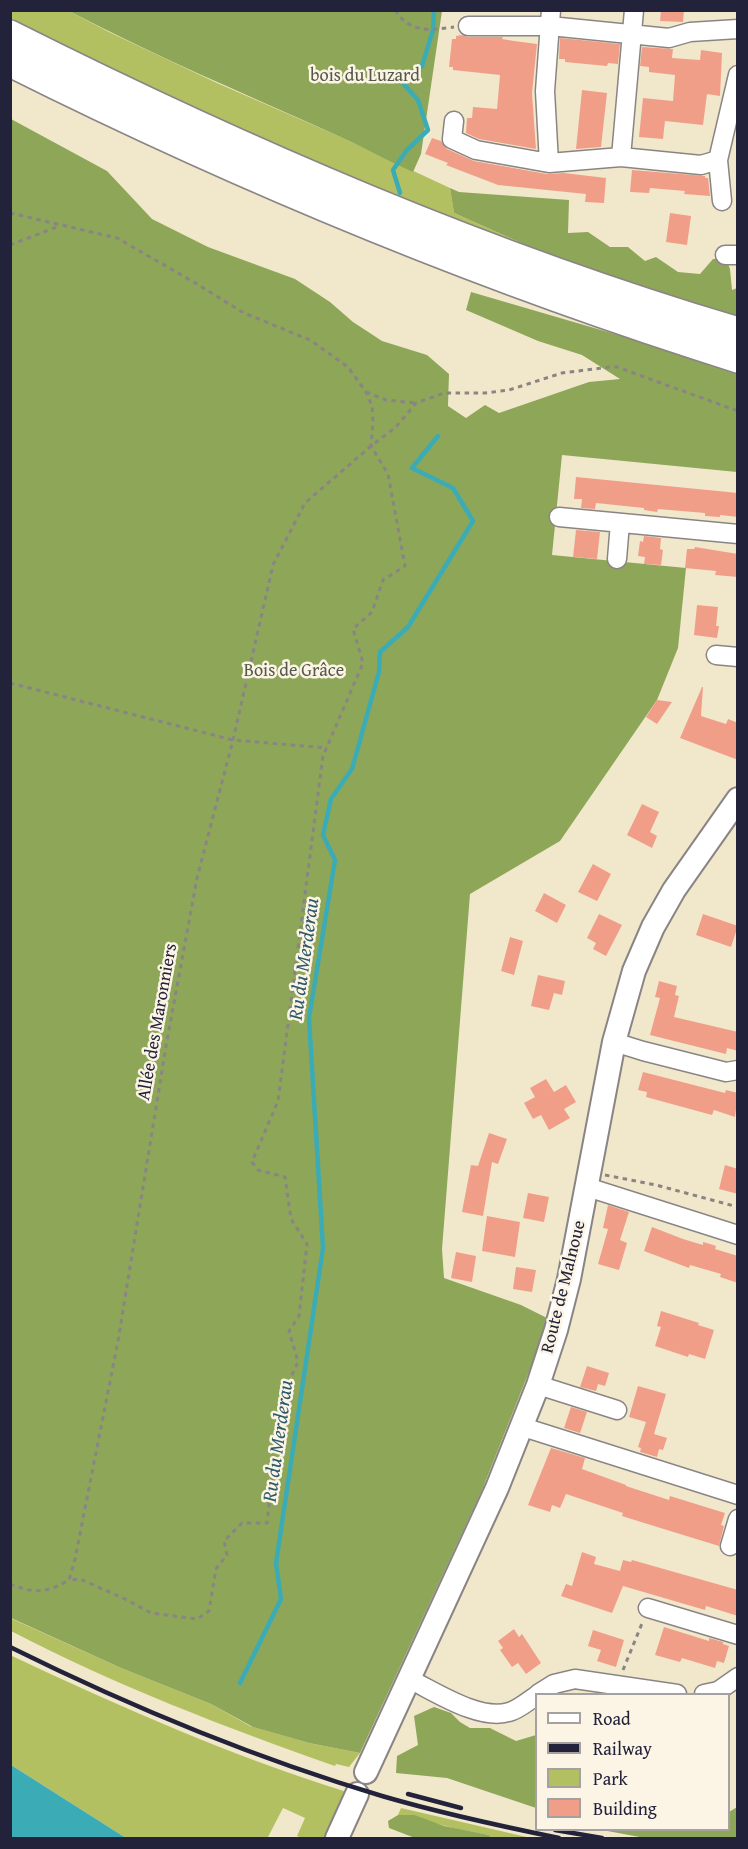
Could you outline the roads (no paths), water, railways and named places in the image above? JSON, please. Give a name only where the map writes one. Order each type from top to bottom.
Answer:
[{"type":"highway","points":[[10,34],[249,149],[377,203],[545,268],[738,331]]},
{"type":"highway","points":[[10,63],[106,111],[243,174],[367,226],[547,295],[738,358]]},
{"type":"main road","name":"Route de Malnoue","points":[[366,1772],[523,1427],[538,1385],[556,1330],[569,1279],[614,1041],[634,971],[653,927],[674,890],[738,799]]},
{"type":"main road","points":[[337,1839],[357,1794]]},
{"type":"street","points":[[621,157],[634,10]]},
{"type":"street","points":[[549,163],[545,91],[550,18]]},
{"type":"street","points":[[468,26],[550,18],[631,35],[669,38],[690,32],[738,29]]},
{"type":"street","points":[[722,201],[718,160],[738,75]]},
{"type":"street","points":[[454,121],[452,139],[476,150],[549,163],[621,157],[701,165],[718,160]]},
{"type":"street","points":[[559,517],[738,534]]},
{"type":"street","points":[[617,559],[620,523]]},
{"type":"street","points":[[716,655],[738,657]]},
{"type":"street","points":[[614,1041],[643,1051],[726,1072],[738,1070]]},
{"type":"street","points":[[588,1179],[738,1235]]},
{"type":"street","points":[[538,1385],[617,1410]]},
{"type":"street","points":[[523,1427],[738,1495]]},
{"type":"street","points":[[730,1546],[738,1519]]},
{"type":"street","points":[[648,1608],[738,1635]]},
{"type":"street","points":[[409,1679],[480,1713],[498,1715],[512,1712],[535,1696]]},
{"type":"street","points":[[540,1693],[554,1684],[575,1679],[665,1693]]},
{"type":"street","points":[[711,1693],[736,1682]]},
{"type":"water","points":[[11,1765],[126,1838],[11,1838]]},
{"type":"waterway","name":"Ru du Merderau","points":[[400,193],[393,170],[407,150],[428,130],[418,100],[400,80],[422,66],[433,30],[434,10]]},
{"type":"waterway","name":"Ru du Merderau","points":[[240,1683],[281,1599],[276,1563],[323,1248],[309,1018],[335,860],[323,835],[331,799],[352,769],[379,672],[380,652],[408,627],[473,521],[453,488],[412,468],[438,436]]},
{"type":"railway","points":[[10,1647],[100,1690],[287,1765],[404,1802],[559,1838]]},
{"type":"railway","points":[[408,1794],[461,1808]]},
{"type":"railway","points":[[561,1831],[602,1838]]},
{"type":"park label","name":"bois du Luzard","points":[[365,76]]},
{"type":"park label","name":"Bois de Grâce","points":[[294,671]]}]
